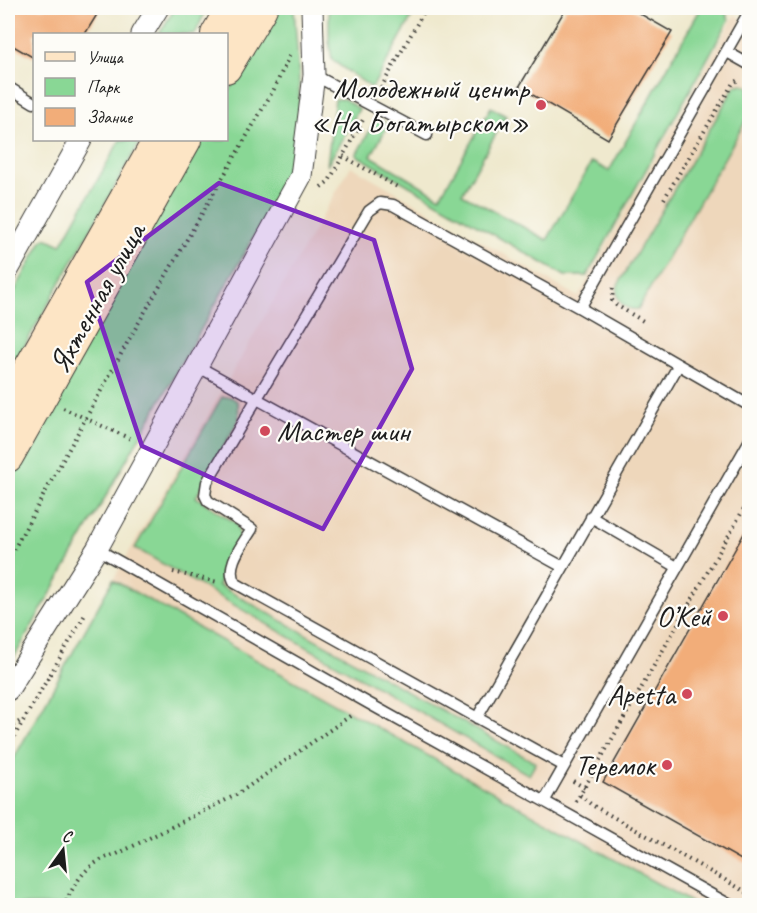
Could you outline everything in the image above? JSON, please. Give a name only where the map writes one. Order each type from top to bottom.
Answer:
[{"type":"street","points":[[143,33],[158,8]]},
{"type":"street","points":[[217,33],[231,8]]},
{"type":"street","points":[[228,65],[262,8]]},
{"type":"street","points":[[8,690],[97,549],[301,176],[314,75],[312,8]]},
{"type":"street","points":[[8,270],[80,141]]},
{"type":"street","name":"Яхтенная улица","points":[[8,405],[157,141]]},
{"type":"street","name":"Яхтенная улица","points":[[8,457],[185,141]]},
{"type":"lane","points":[[580,308],[750,10]]},
{"type":"lane","points":[[727,52],[750,65]]},
{"type":"lane","points":[[314,75],[427,135]]},
{"type":"lane","points":[[8,87],[33,102]]},
{"type":"lane","points":[[564,766],[235,583],[230,571],[232,564],[252,529],[213,506],[205,495],[205,489],[256,399],[369,211],[380,203],[393,205],[580,308],[750,406]]},
{"type":"lane","points":[[197,366],[563,567]]},
{"type":"lane","points":[[477,718],[678,366]]},
{"type":"lane","points":[[545,800],[750,440]]},
{"type":"lane","points":[[591,517],[677,567]]},
{"type":"lane","points":[[97,549],[732,906]]},
{"type":"path","points":[[8,560],[274,89],[288,54],[312,33]]},
{"type":"path","points":[[662,202],[733,83],[740,79],[747,80]]},
{"type":"path","points":[[616,281],[612,289],[612,300],[616,305],[643,321]]},
{"type":"path","points":[[41,398],[85,420],[122,434],[150,450]]},
{"type":"path","points":[[570,814],[750,498]]},
{"type":"path","points":[[63,906],[76,882],[87,868],[103,858],[117,854],[236,795],[368,703]]},
{"type":"path","points":[[8,729],[23,720]]},
{"type":"path","points":[[580,795],[602,810],[750,894]]},
{"type":"highlighted area","points":[[219,183],[374,240],[412,369],[323,529],[142,446],[87,282]]},
{"type":"shaded area","points":[[735,15],[749,23],[749,905],[696,905],[113,580],[351,166],[578,297]]},
{"type":"green space","points":[[175,8],[207,8],[195,33],[160,33]]},
{"type":"green space","points":[[276,8],[294,8],[299,112],[295,152],[289,171],[277,196],[8,668],[8,480],[200,141],[228,141],[228,93]]},
{"type":"green space","points":[[329,8],[417,8],[372,88],[332,60],[329,41]]},
{"type":"green space","points":[[701,8],[724,8],[729,20],[587,276],[565,276],[356,155],[377,118],[388,125],[371,156],[440,197],[491,107],[506,116],[462,194],[547,240],[592,162],[609,171]]},
{"type":"green space","points":[[742,84],[749,87],[749,115],[638,309],[624,306],[617,295],[618,285],[735,86]]},
{"type":"green space","points":[[335,99],[344,99],[359,109],[327,166]]},
{"type":"green space","points":[[119,141],[140,141],[8,375],[8,303],[42,241],[46,238],[61,245]]},
{"type":"green space","points":[[222,397],[231,397],[238,402],[239,419],[196,497],[237,524],[240,541],[218,585],[536,763],[529,775],[135,548]]},
{"type":"green space","points":[[113,580],[696,905],[8,905],[8,769]]},
{"type":"building","points":[[8,8],[101,8],[86,33],[33,33],[33,57],[8,43]]},
{"type":"building","points":[[566,8],[630,8],[672,32],[608,139],[519,87]]},
{"type":"building","name":"О’Кей","points":[[750,523],[750,865],[603,782]]},
{"type":"place","name":"Молодежный центр «На Богатырском»","points":[[541,105]]},
{"type":"place","name":"Мастер шин","points":[[265,431]]},
{"type":"place","name":"О’Кей","points":[[723,616]]},
{"type":"place","name":"Apetta","points":[[687,694]]},
{"type":"place","name":"Теремок","points":[[667,765]]}]
